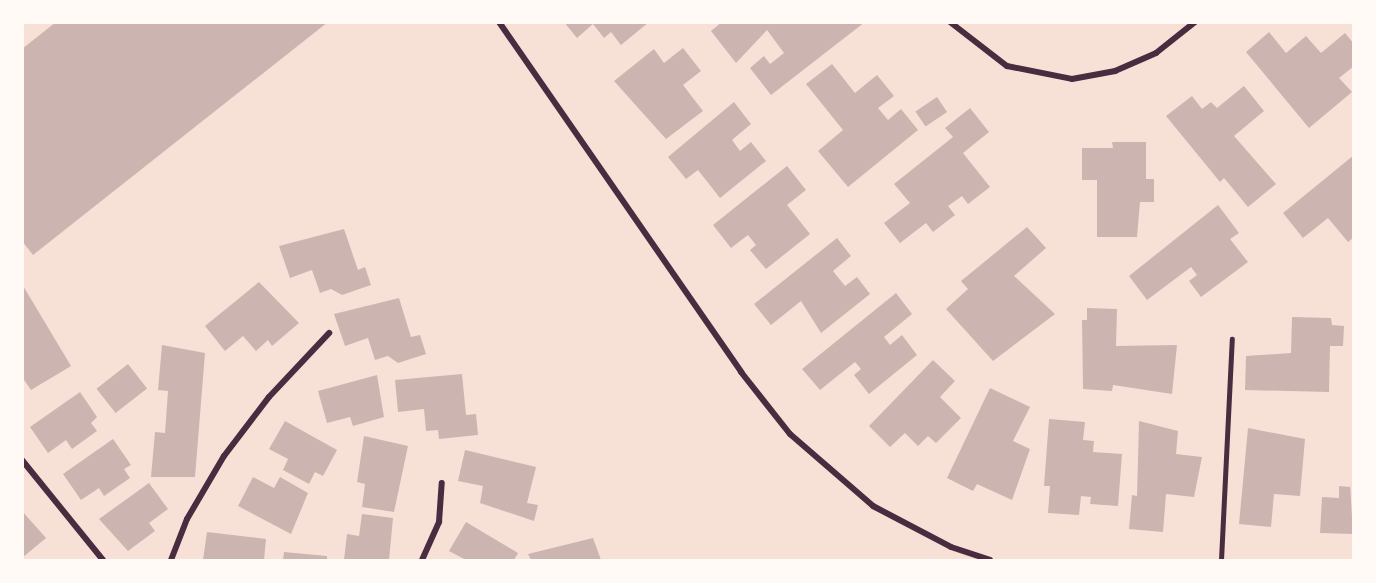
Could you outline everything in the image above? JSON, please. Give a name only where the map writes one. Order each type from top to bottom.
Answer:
[{"type":"street","points":[[499,22],[741,372],[790,434],[873,506],[951,547],[990,561]]},
{"type":"street","points":[[950,22],[1007,66],[1072,79],[1115,71],[1156,53],[1195,22]]},
{"type":"street","points":[[171,561],[187,519],[224,456],[269,397],[329,333]]},
{"type":"street","points":[[22,460],[103,561]]},
{"type":"street","points":[[422,561],[439,522],[442,483]]},
{"type":"lane","points":[[1221,561],[1232,339]]},
{"type":"building","points":[[56,22],[328,22],[33,255],[22,241],[22,49]]},
{"type":"building","points":[[564,22],[649,22],[621,45],[611,32],[604,38],[593,24],[577,38]]},
{"type":"building","points":[[722,22],[865,22],[771,95],[750,68],[764,56],[770,64],[784,53],[767,30],[736,63],[711,31]]},
{"type":"building","points":[[1269,32],[1286,53],[1306,36],[1321,53],[1345,33],[1354,44],[1354,66],[1339,78],[1352,92],[1309,128],[1246,52]]},
{"type":"building","points":[[683,48],[701,71],[683,85],[703,111],[666,139],[614,81],[654,49],[664,63]]},
{"type":"building","points":[[832,64],[855,93],[877,75],[894,96],[878,108],[888,120],[901,109],[918,130],[848,187],[818,151],[843,130],[806,84]]},
{"type":"building","points":[[1244,86],[1264,111],[1234,136],[1276,184],[1248,207],[1224,178],[1220,182],[1166,116],[1192,96],[1202,109],[1211,102],[1217,108]]},
{"type":"building","points":[[937,97],[947,112],[926,126],[915,112]]},
{"type":"building","points":[[734,102],[751,124],[732,140],[740,151],[751,142],[766,161],[720,198],[698,170],[686,179],[668,157]]},
{"type":"building","points":[[970,108],[989,132],[963,153],[990,187],[968,204],[962,196],[948,206],[955,215],[933,232],[926,223],[900,243],[884,223],[910,203],[894,184],[953,137],[945,128]]},
{"type":"building","points":[[1112,142],[1146,142],[1146,179],[1154,179],[1154,202],[1140,202],[1137,237],[1097,237],[1097,180],[1082,180],[1082,148],[1113,148]]},
{"type":"building","points":[[1354,155],[1354,237],[1348,242],[1328,218],[1303,238],[1283,213]]},
{"type":"building","points":[[787,166],[806,190],[787,205],[810,234],[766,269],[750,250],[756,245],[748,235],[731,248],[713,225]]},
{"type":"building","points":[[1218,205],[1239,233],[1230,239],[1248,262],[1201,297],[1189,281],[1197,275],[1191,267],[1147,300],[1129,276]]},
{"type":"building","points":[[1027,227],[1046,248],[1014,276],[1055,314],[993,361],[946,309],[968,289],[961,281]]},
{"type":"building","points":[[344,229],[358,270],[365,267],[371,285],[342,295],[331,289],[320,293],[312,270],[290,278],[279,246]]},
{"type":"building","points":[[837,238],[851,256],[833,271],[845,286],[857,277],[870,294],[821,333],[801,301],[771,325],[754,304]]},
{"type":"building","points":[[259,282],[299,323],[272,346],[268,340],[256,351],[243,336],[225,351],[205,326]]},
{"type":"building","points":[[22,284],[71,366],[31,390],[22,377]]},
{"type":"building","points":[[896,293],[912,314],[884,337],[890,345],[902,335],[917,355],[869,394],[854,375],[861,369],[855,362],[820,390],[802,369]]},
{"type":"building","points":[[399,298],[411,337],[420,335],[426,354],[398,363],[388,356],[375,360],[368,338],[345,346],[334,314]]},
{"type":"building","points":[[1087,308],[1117,309],[1116,346],[1177,345],[1172,394],[1113,385],[1112,391],[1083,389],[1082,320],[1087,320]]},
{"type":"building","points":[[1292,317],[1331,318],[1332,325],[1344,326],[1343,346],[1330,346],[1329,392],[1245,390],[1246,356],[1291,353]]},
{"type":"building","points":[[162,345],[205,353],[195,477],[151,477],[155,432],[165,433],[168,391],[158,390]]},
{"type":"building","points":[[933,360],[955,381],[940,397],[961,418],[936,443],[928,436],[918,446],[905,433],[890,447],[869,426]]},
{"type":"building","points":[[128,364],[147,388],[116,413],[96,389]]},
{"type":"building","points":[[462,374],[466,415],[476,414],[478,435],[439,439],[438,430],[426,431],[424,409],[398,412],[395,380]]},
{"type":"building","points":[[377,375],[384,417],[353,426],[350,417],[327,423],[318,391]]},
{"type":"building","points":[[990,388],[1030,407],[1013,441],[1030,449],[1012,500],[977,484],[973,491],[947,478]]},
{"type":"building","points":[[80,392],[97,417],[91,423],[97,431],[72,449],[66,440],[48,453],[30,427]]},
{"type":"building","points":[[1049,419],[1085,422],[1083,440],[1094,441],[1093,452],[1122,454],[1118,506],[1090,504],[1091,497],[1081,496],[1079,515],[1048,513],[1050,486],[1044,486]]},
{"type":"building","points":[[285,421],[337,450],[323,476],[315,472],[309,484],[283,470],[288,459],[269,449]]},
{"type":"building","points":[[1139,421],[1178,431],[1176,454],[1202,457],[1194,497],[1166,494],[1163,532],[1129,529],[1132,495],[1137,496]]},
{"type":"building","points":[[1248,428],[1305,439],[1300,496],[1274,494],[1271,527],[1239,524]]},
{"type":"building","points":[[364,436],[408,446],[394,512],[362,507],[365,484],[357,482]]},
{"type":"building","points":[[113,439],[131,465],[124,469],[130,478],[104,496],[99,488],[81,500],[63,474]]},
{"type":"building","points":[[465,450],[536,467],[527,503],[538,505],[534,521],[480,503],[483,486],[458,481]]},
{"type":"building","points":[[253,477],[274,488],[280,477],[308,493],[291,534],[238,506]]},
{"type":"building","points":[[1350,482],[1353,534],[1320,533],[1322,497],[1339,498],[1339,486],[1350,487]]},
{"type":"building","points":[[149,483],[168,509],[149,523],[155,531],[128,551],[99,519]]},
{"type":"building","points":[[22,511],[46,538],[22,558]]},
{"type":"building","points":[[362,514],[393,518],[389,560],[344,560],[347,534],[359,536]]},
{"type":"building","points":[[466,522],[518,553],[514,560],[466,560],[449,551]]},
{"type":"building","points":[[207,532],[266,539],[264,560],[203,560]]},
{"type":"building","points":[[593,538],[601,560],[531,560],[528,554]]},
{"type":"building","points":[[284,552],[327,556],[327,560],[283,560]]}]
